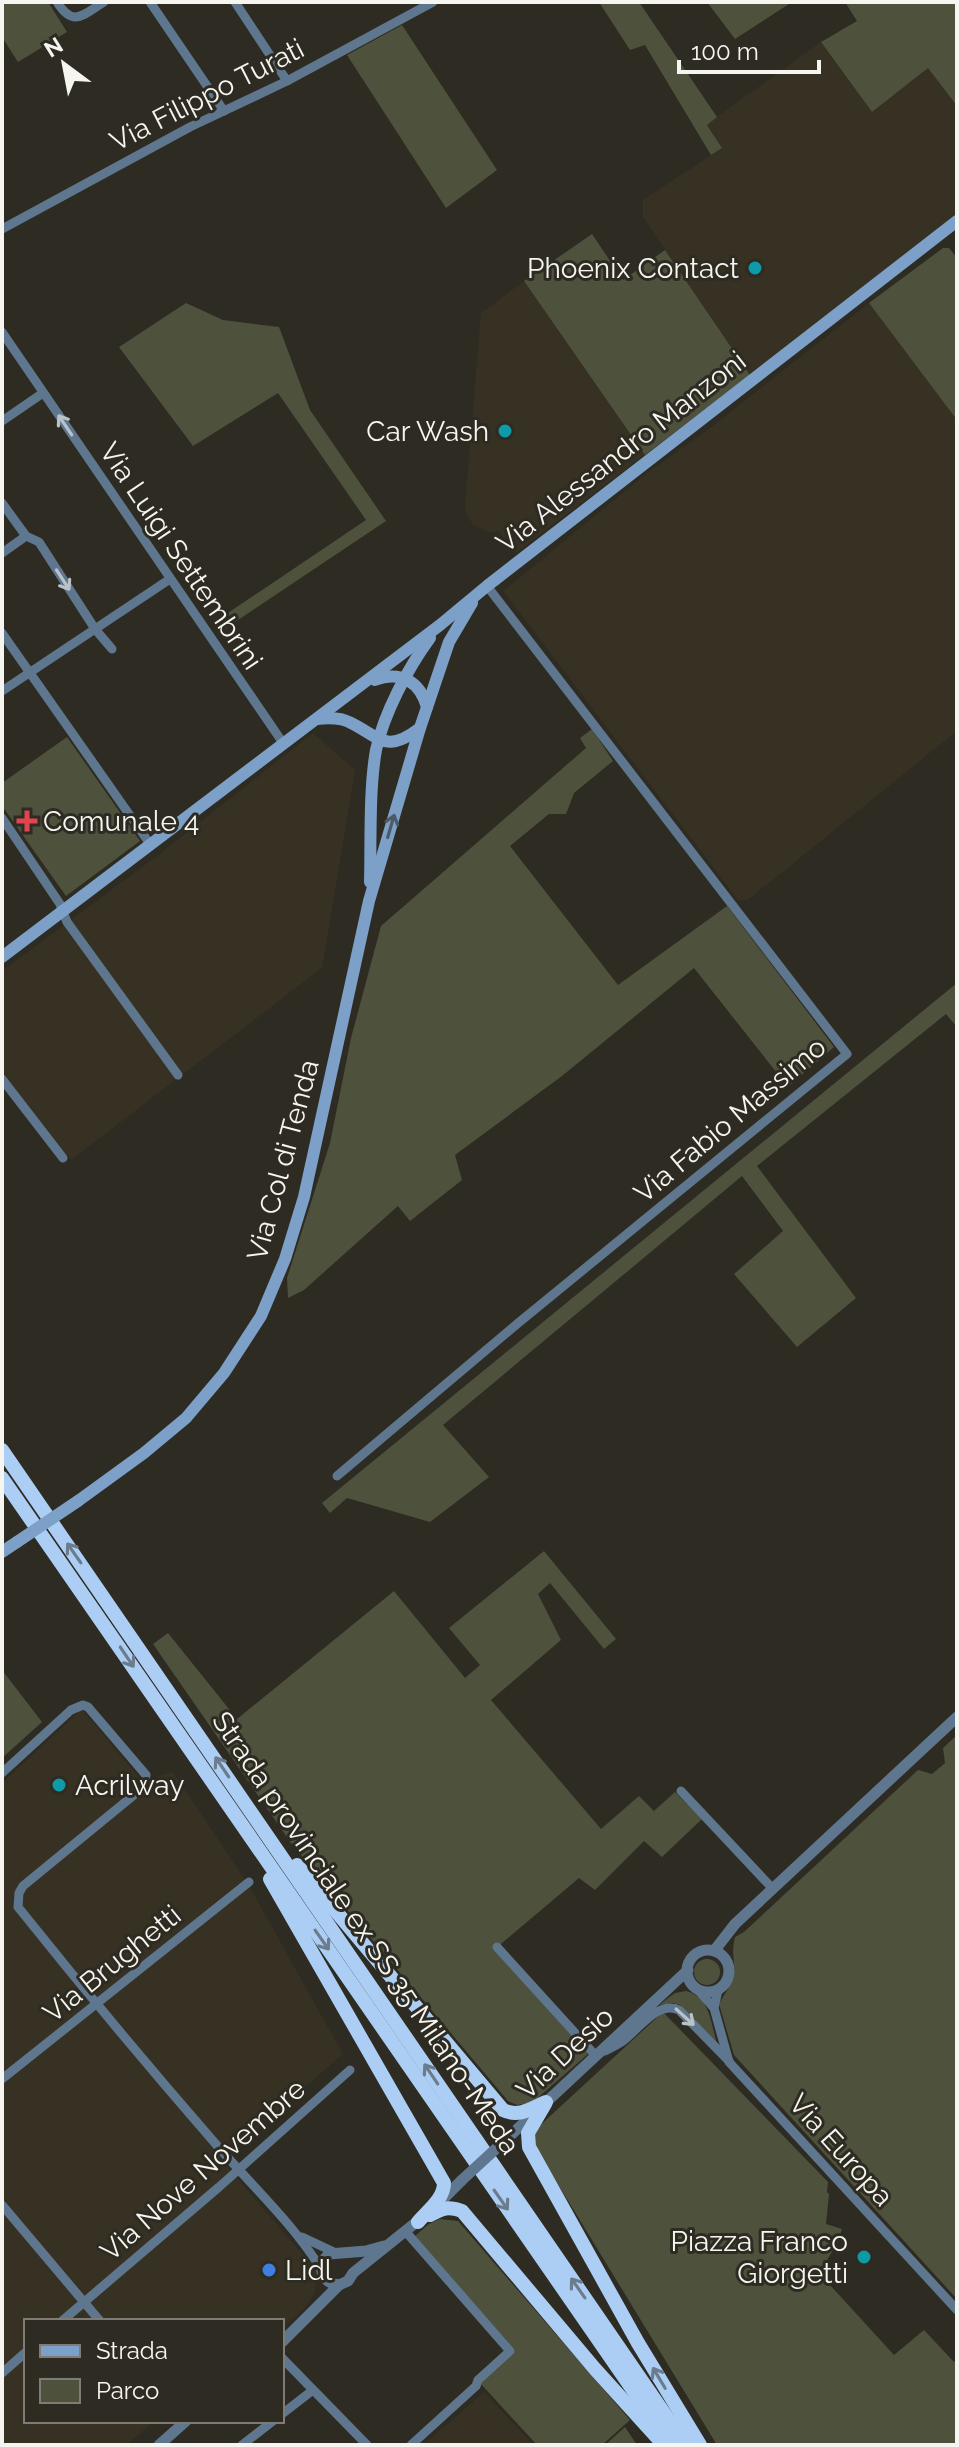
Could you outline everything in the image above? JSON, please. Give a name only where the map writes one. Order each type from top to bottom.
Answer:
[{"type":"highway","name":"Strada provinciale ex SS 35 Milano-Meda","points":[[2,1450],[686,2445]]},
{"type":"highway","name":"Strada provinciale ex SS 35 Milano-Meda","points":[[2,1478],[671,2445]]},
{"type":"highway","points":[[246,1805],[503,2110],[519,2114],[546,2102]]},
{"type":"highway","points":[[251,1839],[276,1891],[444,2183],[440,2197],[413,2226]]},
{"type":"highway","points":[[546,2102],[528,2133],[529,2147],[638,2343],[700,2445]]},
{"type":"highway","points":[[413,2226],[443,2208],[462,2211],[595,2369],[664,2445]]},
{"type":"main road","name":"Via Alessandro Manzoni","points":[[4,950],[64,910],[363,684],[957,221]]},
{"type":"main road","name":"Via Col di Tenda","points":[[2,1552],[144,1453],[186,1418],[224,1373],[261,1316],[285,1259],[304,1197],[369,901],[420,728],[449,642],[482,590]]},
{"type":"main road","name":"Via Col di Tenda","points":[[369,901],[374,770],[379,740],[405,678],[440,625]]},
{"type":"main road","points":[[363,684],[394,675],[405,678],[418,687],[427,707]]},
{"type":"main road","points":[[313,720],[338,718],[349,721],[379,740],[402,739],[420,728]]},
{"type":"street","points":[[57,2],[71,17],[81,16],[104,2]]},
{"type":"street","points":[[150,2],[224,111]]},
{"type":"street","points":[[235,2],[287,81]]},
{"type":"street","name":"Via Filippo Turati","points":[[2,229],[79,185],[287,81],[433,2]]},
{"type":"street","name":"Via Luigi Settembrini","points":[[2,332],[283,743]]},
{"type":"street","points":[[2,421],[43,393]]},
{"type":"street","points":[[3,506],[26,536],[39,542],[95,629],[112,649]]},
{"type":"street","points":[[2,553],[26,536]]},
{"type":"street","points":[[2,691],[170,579]]},
{"type":"street","name":"Via Fabio Massimo","points":[[337,1476],[847,1054],[482,590]]},
{"type":"street","points":[[2,633],[150,844]]},
{"type":"street","points":[[2,818],[64,910],[67,922],[178,1075]]},
{"type":"street","points":[[2,1079],[63,1158]]},
{"type":"street","points":[[2,1773],[71,1710],[83,1705],[146,1775],[145,1784],[140,1790],[23,1886],[17,1900],[18,1907],[96,2006],[299,2236],[328,2282],[339,2285]]},
{"type":"street","points":[[729,1933],[725,1959],[729,1972],[727,1979],[718,1990],[703,1992],[694,1986],[688,1970],[689,1963],[700,1953],[714,1951],[735,1924],[957,1717]]},
{"type":"street","points":[[681,1791],[773,1889]]},
{"type":"street","name":"Via Brughetti","points":[[2,2079],[249,1882]]},
{"type":"street","points":[[497,1947],[597,2055],[621,2043],[655,2013],[673,2007],[729,2062]]},
{"type":"street","points":[[714,1951],[725,1959]]},
{"type":"street","name":"Via Desio","points":[[353,2273],[413,2226],[688,1970]]},
{"type":"street","name":"Via Desio","points":[[666,1991],[694,1986]]},
{"type":"street","name":"Via Europa","points":[[694,1986],[714,2008],[729,2062],[957,2310]]},
{"type":"street","name":"Via Europa","points":[[714,2008],[718,1990]]},
{"type":"street","name":"Via Nove Novembre","points":[[64,2319],[350,2070]]},
{"type":"street","points":[[2,2205],[98,2319]]},
{"type":"street","points":[[411,2445],[510,2351],[413,2226]]},
{"type":"street","points":[[284,2340],[353,2273],[352,2261],[299,2236]]},
{"type":"street","name":"Via Desio","points":[[339,2253],[366,2251],[388,2244]]},
{"type":"street","points":[[313,2312],[324,2258],[339,2253]]},
{"type":"street","points":[[2,2373],[24,2354]]},
{"type":"street","points":[[284,2360],[367,2445]]},
{"type":"street","points":[[284,2412],[313,2390]]},
{"type":"street","points":[[159,2445],[184,2423]]},
{"type":"street","points":[[242,2445],[270,2423]]},
{"type":"shaded area","points":[[821,42],[872,112],[928,68],[957,106],[957,217],[750,375],[643,217],[643,200],[722,148],[707,124]]},
{"type":"shaded area","points":[[524,281],[645,455],[516,553],[498,531],[489,532],[473,525],[465,506],[481,313]]},
{"type":"shaded area","points":[[869,303],[957,420],[957,731],[748,900],[738,900],[503,591],[647,473],[710,428]]},
{"type":"shaded area","points":[[313,733],[355,770],[322,968],[71,1160],[2,1072],[2,971],[157,856]]},
{"type":"shaded area","points":[[82,1709],[142,1781],[173,1772],[251,1889],[343,2054],[222,2160],[317,2271],[315,2292],[305,2308],[284,2326],[284,2319],[24,2319],[24,2423],[152,2423],[127,2445],[2,2445],[2,1783]]},
{"type":"shaded area","points":[[484,2392],[534,2445],[423,2445]]},
{"type":"green space","points":[[4,2],[48,2],[67,32],[18,62],[2,37]]},
{"type":"green space","points":[[599,2],[639,2],[717,117],[707,125],[722,148],[711,155],[645,45],[630,50]]},
{"type":"green space","points":[[707,2],[792,2],[735,39]]},
{"type":"green space","points":[[845,2],[957,2],[957,106],[928,68],[872,112],[821,42],[857,21]]},
{"type":"green space","points":[[402,25],[497,170],[446,208],[347,55]]},
{"type":"green space","points":[[592,234],[623,280],[665,250],[750,375],[645,455],[524,281]]},
{"type":"green space","points":[[943,248],[949,248],[957,258],[957,420],[869,303]]},
{"type":"green space","points":[[186,303],[223,320],[279,327],[310,410],[386,521],[220,632],[216,621],[366,520],[278,393],[193,446],[119,347]]},
{"type":"green space","points":[[592,729],[613,761],[574,793],[566,814],[549,814],[510,846],[618,985],[727,906],[834,1047],[788,1087],[694,968],[562,1076],[455,1155],[462,1180],[410,1221],[398,1206],[304,1290],[288,1298],[287,1278],[330,1143],[351,1038],[381,926],[586,748],[580,738]]},
{"type":"green space","points":[[67,737],[140,841],[66,896],[2,806],[2,783]]},
{"type":"green space","points":[[957,983],[957,1027],[946,1014],[757,1166],[856,1298],[797,1347],[734,1274],[783,1231],[742,1176],[443,1425],[489,1477],[430,1522],[347,1498],[330,1513],[322,1503]]},
{"type":"green space","points":[[544,1551],[616,1639],[604,1649],[550,1583],[538,1594],[561,1640],[491,1700],[601,1829],[639,1796],[654,1811],[675,1792],[702,1819],[662,1857],[644,1841],[595,1890],[579,1878],[495,1949],[588,2054],[533,2102],[517,2105],[508,2101],[291,1843],[153,1644],[168,1633],[237,1719],[394,1591],[465,1678],[480,1665],[449,1628]]},
{"type":"green space","points":[[2,1670],[42,1722],[2,1758]]},
{"type":"green space","points":[[957,1735],[957,2299],[734,2055],[719,2004],[733,1976],[735,1937],[918,1770],[932,1774],[945,1763],[943,1748]]},
{"type":"green space","points":[[707,1959],[716,1963],[720,1972],[716,1981],[707,1985],[698,1981],[694,1972],[698,1963]]},
{"type":"green space","points":[[686,1991],[705,2005],[717,2044],[680,2005],[659,2005],[675,1993]]},
{"type":"green space","points":[[663,2012],[828,2182],[826,2224],[842,2229],[838,2242],[819,2273],[894,2355],[924,2330],[954,2362],[957,2360],[957,2445],[717,2445],[534,2145],[535,2130]]},
{"type":"green space","points":[[440,2219],[458,2221],[630,2420],[602,2445],[537,2445],[480,2383],[515,2350],[415,2236]]},
{"type":"green space","points":[[625,2427],[637,2445],[605,2445]]},
{"type":"place","name":"Phoenix Contact","points":[[755,268]]},
{"type":"place","name":"Car Wash","points":[[505,431]]},
{"type":"place","name":"Comunale 4","points":[[27,821]]},
{"type":"place","name":"Acrilway","points":[[59,1785]]},
{"type":"place","name":"Piazza Franco Giorgetti","points":[[864,2257]]},
{"type":"place","name":"Lidl","points":[[269,2270]]}]
